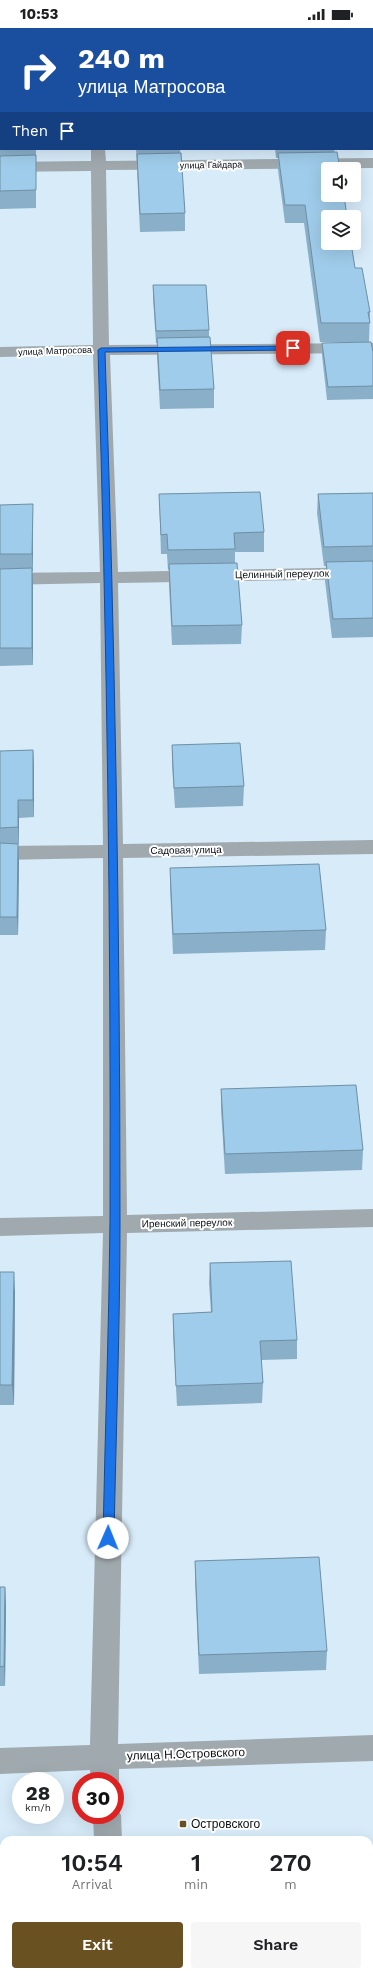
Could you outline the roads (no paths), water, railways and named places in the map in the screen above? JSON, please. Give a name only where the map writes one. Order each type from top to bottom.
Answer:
[{"type":"street","name":"улица Гайдара","points":[[0,167],[98,158],[373,163]]},
{"type":"street","points":[[98,158],[101,350],[109,578],[113,850],[115,1224],[105,1769]]},
{"type":"street","name":"улица Матросова","points":[[0,352],[373,348]]},
{"type":"street","name":"Целинный переулок","points":[[0,579],[373,573]]},
{"type":"street","name":"Садовая улица","points":[[0,853],[373,847]]},
{"type":"street","name":"Иренский переулок","points":[[0,1227],[373,1218]]},
{"type":"street","name":"улица Н.Островского","points":[[0,1761],[105,1769],[373,1748]]},
{"type":"street","points":[[107,1824],[108,1836]]},
{"type":"place","name":"Островского","points":[[183,1824]]}]
